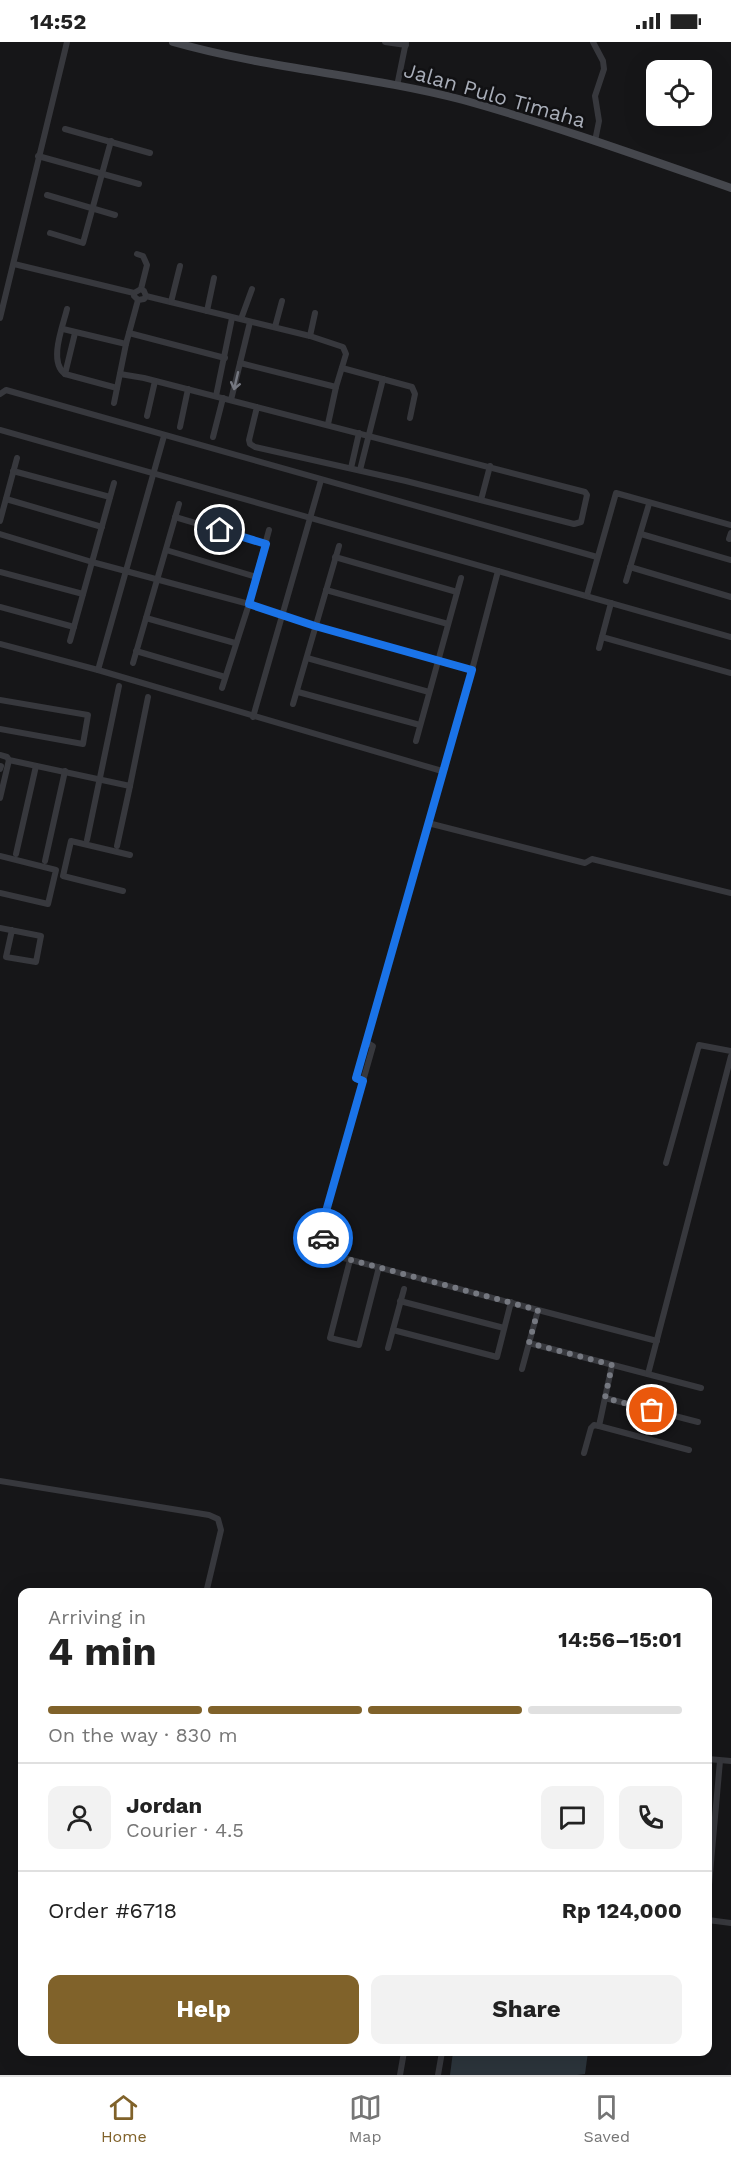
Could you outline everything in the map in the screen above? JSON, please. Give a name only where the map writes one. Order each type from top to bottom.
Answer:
[{"type":"street","points":[[0,318],[67,42]]},
{"type":"street","name":"Jalan Pulo Timaha","points":[[173,42],[244,59],[462,100],[596,137],[731,188]]},
{"type":"street","points":[[385,42],[406,44],[397,86]]},
{"type":"street","points":[[593,42],[604,65],[595,96],[599,124],[596,137]]},
{"type":"street","points":[[65,129],[150,153]]},
{"type":"street","points":[[50,232],[83,243],[111,141]]},
{"type":"street","points":[[38,156],[140,184]]},
{"type":"street","points":[[47,195],[115,214]]},
{"type":"street","points":[[137,254],[143,256],[147,265],[141,289]]},
{"type":"street","points":[[14,264],[134,293],[138,300],[114,403]]},
{"type":"street","points":[[171,303],[180,266]]},
{"type":"street","points":[[207,311],[214,278]]},
{"type":"street","points":[[134,293],[141,289]]},
{"type":"street","points":[[141,289],[146,296],[343,346],[346,354],[328,424]]},
{"type":"street","points":[[241,319],[252,289]]},
{"type":"street","points":[[138,300],[146,296]]},
{"type":"street","points":[[275,327],[282,301]]},
{"type":"street","points":[[67,309],[56,357],[59,368],[65,374],[117,388]]},
{"type":"street","points":[[310,336],[315,312]]},
{"type":"street","points":[[213,437],[232,318]]},
{"type":"street","points":[[231,400],[250,322]]},
{"type":"street","points":[[63,329],[126,344]]},
{"type":"street","points":[[65,374],[75,333]]},
{"type":"street","points":[[129,333],[225,358]]},
{"type":"street","points":[[240,363],[336,387]]},
{"type":"street","points":[[342,368],[406,384],[415,390],[410,418]]},
{"type":"street","points":[[120,374],[328,424],[585,492],[587,495],[581,522],[574,524],[360,470],[255,447],[250,444],[249,440],[257,407]]},
{"type":"street","points":[[360,470],[383,379]]},
{"type":"street","points":[[147,416],[155,381]]},
{"type":"street","points":[[180,427],[188,389]]},
{"type":"street","points":[[0,394],[6,390],[597,557]]},
{"type":"street","points":[[0,430],[731,637]]},
{"type":"street","points":[[351,468],[359,433]]},
{"type":"street","points":[[98,670],[164,436]]},
{"type":"street","points":[[0,521],[17,458]]},
{"type":"street","points":[[481,500],[490,466]]},
{"type":"street","points":[[13,471],[110,497]]},
{"type":"street","points":[[253,717],[321,480]]},
{"type":"street","points":[[70,641],[114,483]]},
{"type":"street","points":[[587,596],[618,485]]},
{"type":"street","points":[[616,493],[731,525]]},
{"type":"street","points":[[6,500],[102,527]]},
{"type":"street","points":[[133,663],[159,580],[179,504]]},
{"type":"street","points":[[626,580],[649,504]]},
{"type":"street","points":[[175,517],[266,544]]},
{"type":"street","points":[[222,688],[249,604],[268,530]]},
{"type":"street","points":[[0,534],[472,670]]},
{"type":"street","points":[[641,534],[731,560]]},
{"type":"street","points":[[293,704],[339,546]]},
{"type":"street","points":[[166,550],[256,577]]},
{"type":"street","points":[[335,557],[457,592]]},
{"type":"street","points":[[630,567],[731,597]]},
{"type":"street","points":[[498,571],[356,1078],[363,1081],[319,1236],[342,1246],[340,1257],[657,1341]]},
{"type":"street","points":[[0,572],[83,594]]},
{"type":"street","points":[[416,741],[461,578]]},
{"type":"street","points":[[326,591],[448,624]]},
{"type":"street","points":[[599,648],[611,603]]},
{"type":"street","points":[[0,607],[74,627]]},
{"type":"street","points":[[146,618],[235,643]]},
{"type":"street","points":[[602,637],[731,673]]},
{"type":"street","points":[[0,644],[98,670],[442,771]]},
{"type":"street","points":[[136,651],[225,677]]},
{"type":"street","points":[[308,658],[429,692]]},
{"type":"street","points":[[87,840],[118,686]]},
{"type":"street","points":[[298,692],[420,725]]},
{"type":"street","points":[[117,846],[148,697]]},
{"type":"street","points":[[0,700],[88,715],[83,744],[0,729]]},
{"type":"street","points":[[0,755],[9,760],[130,786]]},
{"type":"street","points":[[0,798],[9,760]]},
{"type":"street","points":[[16,854],[36,766]]},
{"type":"street","points":[[45,861],[65,771]]},
{"type":"street","points":[[428,823],[585,863],[592,860],[731,893]]},
{"type":"street","points":[[63,876],[72,841],[130,855]]},
{"type":"street","points":[[0,856],[56,870],[63,876],[123,891]]},
{"type":"street","points":[[0,893],[48,904],[56,870]]},
{"type":"street","points":[[0,928],[12,930],[41,936],[36,962],[6,957],[12,930]]},
{"type":"street","points":[[648,1374],[731,1054],[699,1045],[666,1163]]},
{"type":"street","points":[[350,1260],[330,1338],[359,1345],[379,1268]]},
{"type":"street","points":[[388,1347],[404,1288]]},
{"type":"street","points":[[400,1302],[504,1328]]},
{"type":"street","points":[[393,1330],[497,1357],[511,1302]]},
{"type":"street","points":[[522,1369],[538,1310]]},
{"type":"street","points":[[529,1343],[701,1388]]},
{"type":"street","points":[[599,1426],[612,1365]]},
{"type":"street","points":[[605,1398],[698,1422]]},
{"type":"street","points":[[584,1453],[591,1428],[594,1425],[689,1450]]},
{"type":"street","points":[[0,1481],[209,1515],[218,1519],[221,1530],[207,1588]]},
{"type":"street","points":[[712,1760],[731,1761]]},
{"type":"street","points":[[712,1851],[720,1761]]},
{"type":"street","points":[[712,1921],[731,1923]]},
{"type":"street","points":[[400,2075],[403,2056]]},
{"type":"street","points":[[438,2075],[441,2056]]},
{"type":"shaded area","points":[[452,2056],[587,2056],[585,2074],[450,2075]]},
{"type":"way so far","points":[[323,1238],[342,1246],[340,1257],[538,1310],[529,1343],[612,1365],[605,1398],[652,1410]]},
{"type":"route","points":[[220,530],[266,544],[249,604],[315,626],[472,670],[356,1078],[363,1081],[319,1236],[323,1238]]}]
